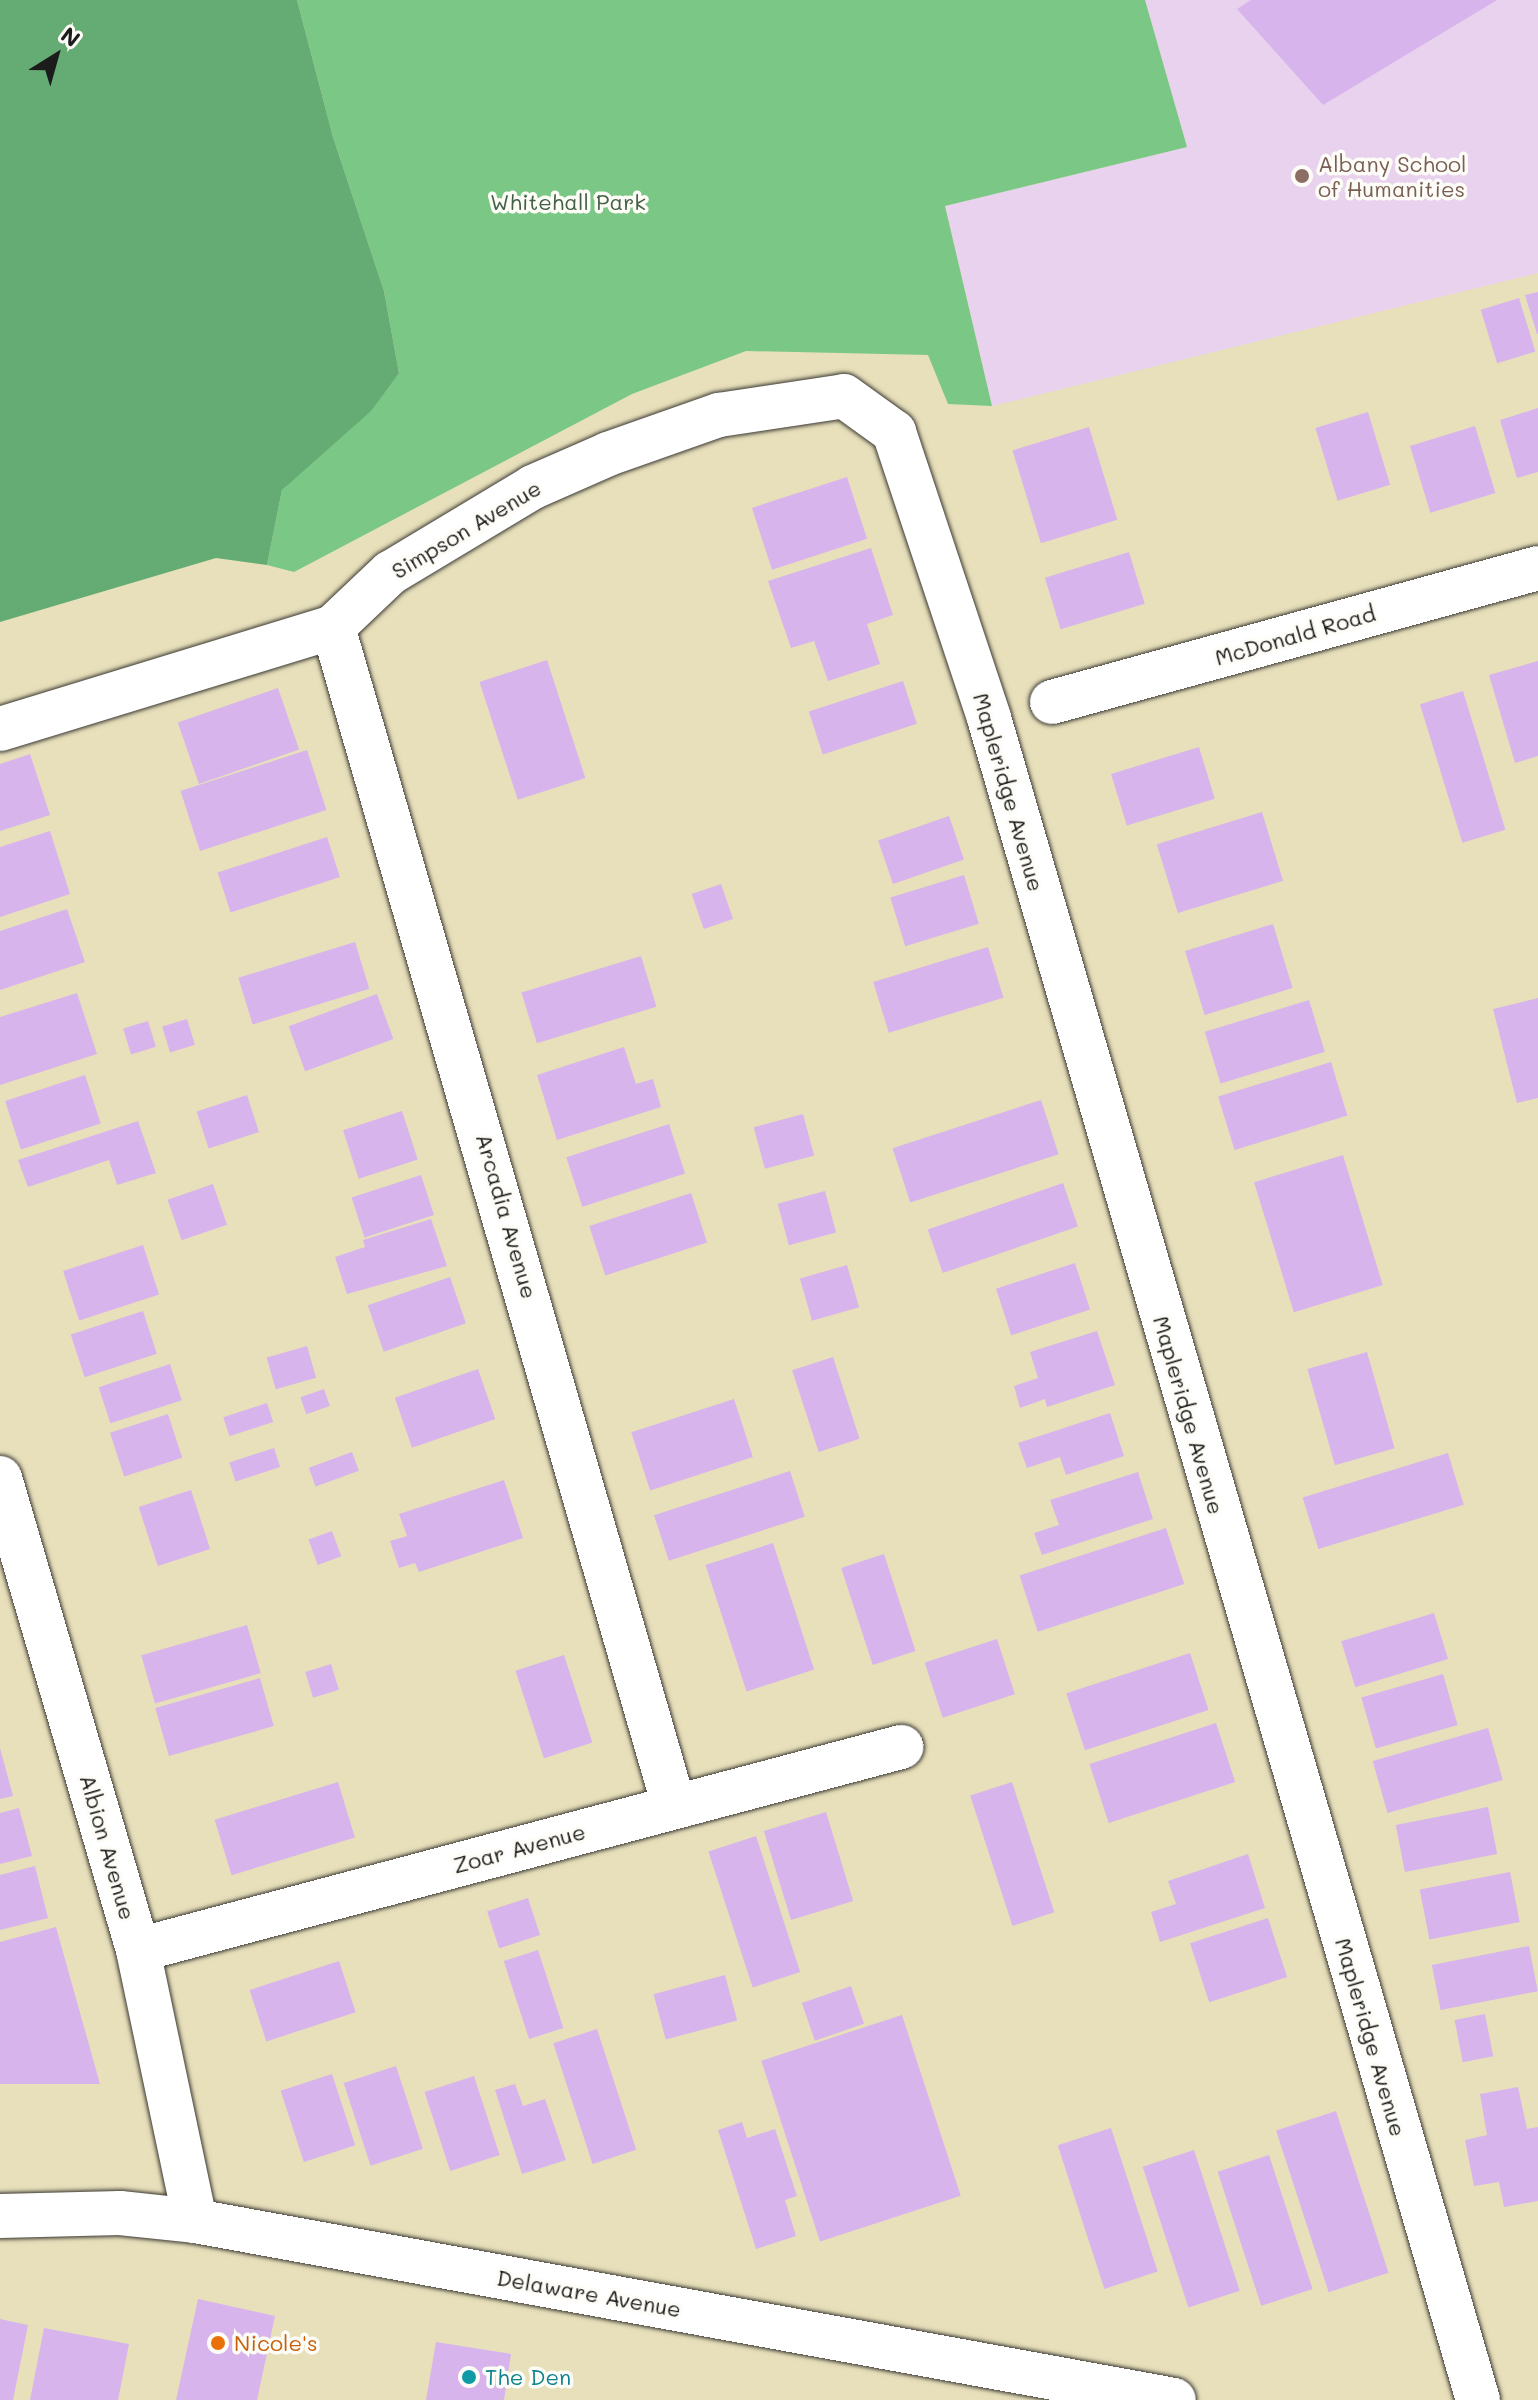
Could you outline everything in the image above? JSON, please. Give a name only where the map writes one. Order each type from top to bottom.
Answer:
[{"type":"street","name":"Simpson Avenue","points":[[0,729],[333,627],[390,573],[533,487],[621,449],[719,415],[844,396],[894,432]]},
{"type":"street","name":"Mapleridge Avenue","points":[[894,432],[989,718],[1478,2400]]},
{"type":"street","name":"McDonald Road","points":[[1052,702],[1538,568]]},
{"type":"street","name":"Arcadia Avenue","points":[[333,627],[674,1806]]},
{"type":"street","name":"Albion Avenue","points":[[0,1478],[138,1950],[195,2221]]},
{"type":"street","name":"Zoar Avenue","points":[[138,1950],[901,1747]]},
{"type":"street","name":"Delaware Avenue","points":[[0,2216],[120,2213],[195,2221],[1174,2400]]},
{"type":"shaded area","name":"Albany School of Humanities","points":[[1145,0],[1538,0],[1538,273],[992,406],[945,206],[1187,147]]},
{"type":"green space","points":[[0,0],[297,0],[333,137],[384,291],[399,373],[371,411],[282,490],[267,565],[216,558],[0,622]]},
{"type":"green space","name":"Whitehall Park","points":[[297,0],[1145,0],[1187,147],[945,206],[992,406],[948,404],[928,355],[746,351],[632,394],[294,572],[267,565],[282,490],[399,373],[384,291],[333,137]]},
{"type":"building","name":"Albany School of Humanities","points":[[1251,0],[1497,0],[1323,105],[1237,9]]},
{"type":"building","points":[[1538,292],[1538,334],[1537,334],[1525,295]]},
{"type":"building","points":[[1519,298],[1535,352],[1497,363],[1481,310]]},
{"type":"building","points":[[1538,408],[1538,472],[1517,478],[1500,420]]},
{"type":"building","points":[[1368,412],[1390,485],[1338,501],[1315,428]]},
{"type":"building","points":[[1475,426],[1495,493],[1430,513],[1410,446]]},
{"type":"building","points":[[1089,427],[1117,520],[1041,543],[1012,450]]},
{"type":"building","points":[[847,477],[867,539],[772,570],[752,508]]},
{"type":"building","points":[[871,548],[893,615],[867,624],[880,664],[828,681],[814,641],[791,648],[768,581]]},
{"type":"building","points":[[1129,552],[1145,604],[1061,629],[1045,578]]},
{"type":"building","points":[[547,660],[585,778],[518,800],[479,682]]},
{"type":"building","points":[[1538,661],[1538,756],[1515,763],[1489,675]]},
{"type":"building","points":[[903,681],[917,724],[823,754],[809,712]]},
{"type":"building","points":[[278,688],[299,749],[199,784],[178,723]]},
{"type":"building","points":[[1463,691],[1505,830],[1462,843],[1420,704]]},
{"type":"building","points":[[1199,747],[1215,799],[1127,826],[1111,774]]},
{"type":"building","points":[[307,750],[326,810],[200,851],[181,791]]},
{"type":"building","points":[[30,754],[50,815],[0,831],[0,764]]},
{"type":"building","points":[[1262,812],[1283,881],[1178,913],[1157,844]]},
{"type":"building","points":[[949,816],[964,859],[893,884],[878,840]]},
{"type":"building","points":[[50,831],[70,894],[0,917],[0,847]]},
{"type":"building","points":[[327,837],[340,877],[231,912],[218,873]]},
{"type":"building","points":[[964,875],[979,924],[905,946],[890,898]]},
{"type":"building","points":[[721,884],[733,919],[704,929],[692,894]]},
{"type":"building","points":[[67,909],[85,962],[0,990],[0,931]]},
{"type":"building","points":[[1273,924],[1293,988],[1205,1015],[1185,951]]},
{"type":"building","points":[[355,942],[369,989],[253,1025],[238,978]]},
{"type":"building","points":[[988,947],[1003,998],[889,1033],[873,982]]},
{"type":"building","points":[[641,956],[656,1007],[537,1043],[521,993]]},
{"type":"building","points":[[77,993],[97,1054],[0,1085],[0,1017]]},
{"type":"building","points":[[377,994],[393,1039],[305,1071],[289,1026]]},
{"type":"building","points":[[1538,998],[1538,1098],[1517,1103],[1493,1009]]},
{"type":"building","points":[[1309,1000],[1325,1052],[1221,1084],[1205,1032]]},
{"type":"building","points":[[187,1019],[195,1045],[170,1052],[162,1027]]},
{"type":"building","points":[[148,1021],[156,1047],[131,1054],[123,1029]]},
{"type":"building","points":[[624,1047],[636,1084],[653,1079],[661,1107],[557,1140],[537,1075]]},
{"type":"building","points":[[1331,1062],[1347,1116],[1235,1150],[1218,1096]]},
{"type":"building","points":[[85,1075],[101,1124],[21,1149],[5,1101]]},
{"type":"building","points":[[247,1095],[259,1132],[209,1148],[197,1111]]},
{"type":"building","points":[[1041,1100],[1059,1154],[910,1202],[893,1148]]},
{"type":"building","points":[[402,1111],[418,1160],[359,1179],[343,1130]]},
{"type":"building","points":[[803,1114],[814,1156],[765,1169],[754,1127]]},
{"type":"building","points":[[138,1121],[156,1173],[117,1185],[109,1160],[28,1187],[18,1160]]},
{"type":"building","points":[[669,1124],[685,1173],[582,1207],[566,1157]]},
{"type":"building","points":[[1343,1155],[1383,1285],[1294,1312],[1254,1182]]},
{"type":"building","points":[[421,1175],[434,1215],[365,1238],[352,1198]]},
{"type":"building","points":[[1063,1183],[1078,1226],[943,1273],[928,1230]]},
{"type":"building","points":[[213,1184],[227,1225],[182,1240],[168,1200]]},
{"type":"building","points":[[825,1191],[836,1233],[789,1245],[778,1204]]},
{"type":"building","points":[[691,1193],[707,1242],[605,1276],[589,1226]]},
{"type":"building","points":[[431,1219],[447,1266],[347,1294],[335,1257],[365,1247],[363,1240]]},
{"type":"building","points":[[143,1245],[159,1294],[79,1320],[63,1271]]},
{"type":"building","points":[[1075,1263],[1090,1310],[1011,1335],[996,1289]]},
{"type":"building","points":[[847,1265],[859,1307],[812,1321],[800,1279]]},
{"type":"building","points":[[450,1277],[466,1323],[384,1352],[368,1305]]},
{"type":"building","points":[[143,1311],[157,1354],[85,1377],[71,1334]]},
{"type":"building","points":[[1097,1331],[1115,1385],[1047,1407],[1045,1399],[1020,1408],[1014,1386],[1038,1378],[1030,1352]]},
{"type":"building","points":[[307,1346],[316,1378],[276,1389],[267,1358]]},
{"type":"building","points":[[1367,1352],[1395,1448],[1335,1465],[1307,1369]]},
{"type":"building","points":[[833,1357],[860,1439],[819,1452],[792,1370]]},
{"type":"building","points":[[170,1364],[182,1400],[110,1423],[99,1387]]},
{"type":"building","points":[[478,1369],[495,1419],[412,1448],[395,1398]]},
{"type":"building","points":[[324,1389],[330,1406],[306,1414],[300,1397]]},
{"type":"building","points":[[734,1399],[753,1457],[650,1490],[631,1432]]},
{"type":"building","points":[[267,1403],[273,1422],[229,1436],[223,1417]]},
{"type":"building","points":[[1110,1413],[1124,1456],[1066,1475],[1060,1457],[1027,1468],[1018,1443]]},
{"type":"building","points":[[168,1414],[182,1458],[124,1477],[110,1433]]},
{"type":"building","points":[[274,1448],[280,1467],[235,1482],[229,1463]]},
{"type":"building","points":[[352,1452],[359,1471],[316,1487],[309,1468]]},
{"type":"building","points":[[1448,1453],[1464,1505],[1318,1549],[1303,1497]]},
{"type":"building","points":[[790,1471],[805,1517],[669,1561],[654,1515]]},
{"type":"building","points":[[1138,1472],[1153,1519],[1042,1555],[1034,1533],[1059,1525],[1050,1500]]},
{"type":"building","points":[[504,1480],[523,1538],[419,1572],[415,1563],[399,1568],[390,1541],[407,1536],[399,1514]]},
{"type":"building","points":[[191,1490],[210,1549],[158,1566],[139,1507]]},
{"type":"building","points":[[1166,1528],[1184,1584],[1038,1632],[1020,1576]]},
{"type":"building","points":[[332,1531],[341,1556],[318,1565],[309,1540]]},
{"type":"building","points":[[773,1543],[814,1669],[747,1691],[705,1565]]},
{"type":"building","points":[[884,1554],[916,1651],[873,1665],[841,1568]]},
{"type":"building","points":[[1434,1613],[1448,1659],[1355,1687],[1341,1641]]},
{"type":"building","points":[[247,1625],[261,1673],[155,1703],[141,1655]]},
{"type":"building","points":[[997,1639],[1015,1694],[943,1718],[925,1662]]},
{"type":"building","points":[[1190,1653],[1209,1710],[1085,1750],[1066,1693]]},
{"type":"building","points":[[564,1655],[592,1742],[544,1758],[515,1671]]},
{"type":"building","points":[[331,1664],[339,1690],[313,1698],[305,1672]]},
{"type":"building","points":[[1443,1674],[1458,1725],[1376,1748],[1361,1697]]},
{"type":"building","points":[[260,1678],[274,1726],[169,1756],[155,1708]]},
{"type":"building","points":[[1216,1723],[1235,1782],[1109,1823],[1090,1764]]},
{"type":"building","points":[[1488,1728],[1503,1780],[1388,1813],[1373,1761]]},
{"type":"building","points":[[0,1748],[13,1796],[0,1799]]},
{"type":"building","points":[[338,1782],[355,1837],[232,1875],[215,1820]]},
{"type":"building","points":[[1012,1782],[1054,1912],[1012,1926],[970,1796]]},
{"type":"building","points":[[1488,1807],[1497,1854],[1405,1872],[1396,1825]]},
{"type":"building","points":[[19,1808],[32,1856],[0,1864],[0,1813]]},
{"type":"building","points":[[826,1812],[853,1901],[791,1920],[764,1831]]},
{"type":"building","points":[[756,1836],[800,1972],[753,1987],[708,1851]]},
{"type":"building","points":[[1248,1854],[1265,1908],[1160,1942],[1151,1912],[1176,1904],[1168,1881]]},
{"type":"building","points":[[35,1866],[48,1918],[0,1930],[0,1875]]},
{"type":"building","points":[[1510,1872],[1520,1922],[1429,1940],[1420,1890]]},
{"type":"building","points":[[528,1898],[540,1935],[499,1948],[487,1911]]},
{"type":"building","points":[[1268,1918],[1287,1977],[1209,2002],[1190,1943]]},
{"type":"building","points":[[56,1927],[100,2084],[0,2084],[0,1942]]},
{"type":"building","points":[[1529,1946],[1538,1991],[1441,2010],[1432,1965]]},
{"type":"building","points":[[538,1950],[563,2028],[529,2039],[504,1961]]},
{"type":"building","points":[[339,1961],[356,2012],[266,2041],[250,1990]]},
{"type":"building","points":[[725,1975],[737,2020],[666,2040],[654,1994]]},
{"type":"building","points":[[851,1986],[864,2024],[815,2041],[802,2003]]},
{"type":"building","points":[[1485,2014],[1493,2056],[1463,2062],[1455,2020]]},
{"type":"building","points":[[902,2015],[961,2196],[820,2241],[761,2061]]},
{"type":"building","points":[[597,2029],[636,2150],[592,2164],[553,2043]]},
{"type":"building","points":[[396,2066],[423,2149],[371,2166],[344,2083]]},
{"type":"building","points":[[332,2074],[355,2145],[304,2162],[281,2091]]},
{"type":"building","points":[[474,2076],[500,2155],[450,2171],[425,2092]]},
{"type":"building","points":[[515,2084],[523,2106],[545,2099],[566,2160],[522,2174],[495,2090]]},
{"type":"building","points":[[1518,2087],[1527,2129],[1538,2127],[1538,2201],[1504,2207],[1499,2182],[1474,2186],[1465,2140],[1487,2135],[1480,2094]]},
{"type":"building","points":[[1336,2111],[1389,2273],[1329,2292],[1276,2130]]},
{"type":"building","points":[[742,2122],[747,2138],[775,2129],[797,2196],[785,2200],[796,2236],[756,2249],[718,2130]]},
{"type":"building","points":[[1111,2128],[1158,2272],[1104,2289],[1058,2145]]},
{"type":"building","points":[[1194,2150],[1240,2291],[1188,2307],[1143,2167]]},
{"type":"building","points":[[1269,2155],[1313,2289],[1261,2306],[1218,2172]]},
{"type":"building","points":[[198,2299],[275,2316],[257,2400],[176,2400]]},
{"type":"building","points":[[0,2319],[28,2325],[13,2400],[0,2400]]},
{"type":"building","points":[[44,2328],[129,2344],[118,2400],[30,2400]]},
{"type":"building","name":"The Den","points":[[436,2342],[511,2354],[504,2400],[426,2400]]},
{"type":"place","name":"Albany School of Humanities","points":[[1302,176]]},
{"type":"place","name":"Nicole's","points":[[218,2343]]},
{"type":"place","name":"The Den","points":[[469,2377]]}]
